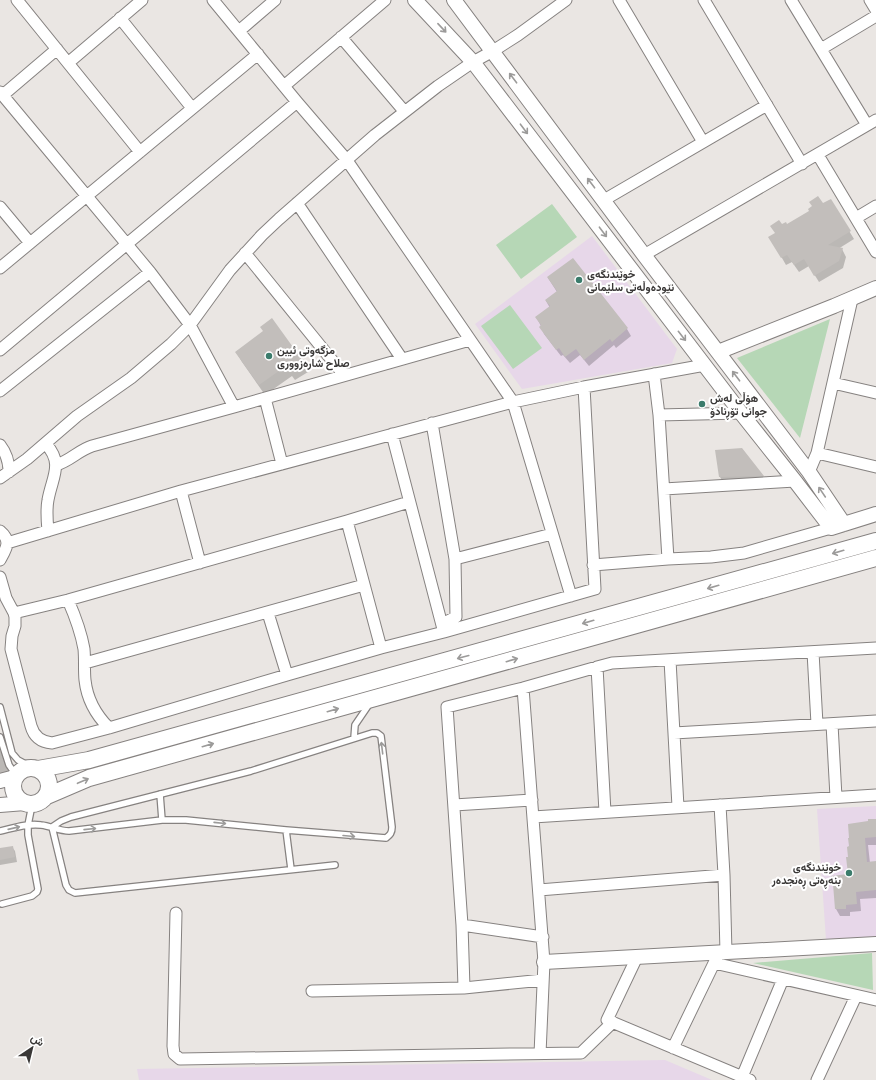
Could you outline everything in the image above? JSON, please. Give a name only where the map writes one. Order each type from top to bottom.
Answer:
[{"type":"main road","points":[[35,768],[46,776],[49,780],[50,786],[47,796],[43,801],[38,804],[28,804],[18,798],[15,794],[13,786],[16,776],[24,770],[35,768],[89,760],[876,541]]},
{"type":"main road","points":[[47,796],[89,778],[876,558]]},
{"type":"street","points":[[68,63],[142,0]]},
{"type":"street","points":[[213,0],[346,159],[513,402],[571,596]]},
{"type":"street","points":[[239,31],[275,0]]},
{"type":"street","points":[[284,86],[385,0]]},
{"type":"street","points":[[415,0],[474,62],[740,413],[795,481],[830,528]]},
{"type":"street","points":[[454,0],[644,255],[809,472],[844,524]]},
{"type":"street","points":[[4,475],[46,444],[77,416],[131,378],[171,344],[190,325],[216,288],[245,253],[279,219],[346,159],[404,111],[438,86],[493,51],[566,0]]},
{"type":"street","points":[[619,0],[703,142]]},
{"type":"street","points":[[644,255],[872,123],[821,49],[791,0]]},
{"type":"street","points":[[870,0],[876,10]]},
{"type":"street","points":[[19,1],[140,152]]},
{"type":"street","points":[[706,1],[802,164]]},
{"type":"street","points":[[821,49],[876,16]]},
{"type":"street","points":[[120,18],[192,108]]},
{"type":"street","points":[[341,37],[404,111]]},
{"type":"street","points":[[57,49],[3,99],[127,244],[190,325],[234,407]]},
{"type":"street","points":[[0,268],[258,54]]},
{"type":"street","points":[[0,350],[298,102]]},
{"type":"street","points":[[604,200],[767,105]]},
{"type":"street","points":[[818,155],[876,252]]},
{"type":"street","points":[[297,203],[402,359]]},
{"type":"street","points":[[856,218],[876,206]]},
{"type":"street","points":[[0,207],[30,243]]},
{"type":"street","points":[[245,253],[344,375]]},
{"type":"street","points":[[0,391],[150,272]]},
{"type":"street","points":[[718,352],[876,288]]},
{"type":"street","points":[[664,489],[795,481],[809,472],[817,453],[852,298]]},
{"type":"street","points":[[670,320],[686,309]]},
{"type":"street","points":[[56,465],[67,461],[77,453],[87,448],[470,340]]},
{"type":"street","points":[[7,543],[181,492],[513,402],[584,387],[705,365]]},
{"type":"street","points":[[654,374],[659,415],[668,559]]},
{"type":"street","points":[[834,383],[876,393]]},
{"type":"street","points":[[0,577],[6,598],[14,612],[15,626],[12,636],[11,649],[31,726],[34,734],[41,740],[52,743],[109,728],[381,648],[443,628],[595,589],[584,387]]},
{"type":"street","points":[[265,398],[282,464]]},
{"type":"street","points":[[659,415],[740,413]]},
{"type":"street","points":[[432,423],[455,559],[456,617],[443,628]]},
{"type":"street","points":[[392,434],[443,628]]},
{"type":"street","points":[[46,444],[53,453],[56,465],[55,477],[46,511],[48,531]]},
{"type":"street","points":[[2,448],[16,457],[27,459]]},
{"type":"street","points":[[2,448],[8,462],[4,475]]},
{"type":"street","points":[[817,453],[876,467]]},
{"type":"street","points":[[181,492],[200,563]]},
{"type":"street","points":[[14,612],[68,600],[410,502]]},
{"type":"street","points":[[593,565],[711,557],[744,553],[876,514]]},
{"type":"street","points":[[347,521],[381,648]]},
{"type":"street","points":[[0,531],[6,537],[7,543],[6,551],[0,560]]},
{"type":"street","points":[[455,559],[552,534]]},
{"type":"street","points":[[85,663],[364,585]]},
{"type":"street","points":[[68,600],[78,624],[84,650],[85,681],[89,699],[97,715],[109,728]]},
{"type":"street","points":[[268,612],[287,675]]},
{"type":"street","points":[[464,988],[462,925],[447,707],[612,664],[876,648]]},
{"type":"street","points":[[813,652],[818,724]]},
{"type":"street","points":[[670,660],[678,808]]},
{"type":"street","points":[[596,667],[605,812]]},
{"type":"street","points":[[523,688],[544,962],[540,1054]]},
{"type":"street","points":[[674,733],[876,721]]},
{"type":"street","points":[[832,724],[836,797]]},
{"type":"street","points":[[0,782],[16,776]]},
{"type":"street","points":[[533,817],[876,795]]},
{"type":"street","points":[[454,805],[532,800]]},
{"type":"street","points":[[0,805],[28,804]]},
{"type":"street","points":[[673,1048],[719,956],[724,875],[720,805]]},
{"type":"street","points":[[539,890],[724,875]]},
{"type":"street","points":[[176,913],[172,1046],[174,1054],[180,1059],[582,1053],[613,1022]]},
{"type":"street","points":[[462,925],[542,937]]},
{"type":"street","points":[[544,962],[637,957],[719,956],[876,944]]},
{"type":"street","points":[[719,956],[783,979],[876,1000]]},
{"type":"street","points":[[637,957],[607,1020],[746,1078],[783,979]]},
{"type":"street","points":[[312,991],[464,988],[543,980]]},
{"type":"street","points":[[817,1080],[856,996]]},
{"type":"lane","points":[[354,738],[355,726],[372,699]]},
{"type":"lane","points":[[0,707],[12,754],[18,760],[35,768]]},
{"type":"lane","points":[[0,831],[40,824],[60,830],[69,831],[162,820],[186,820],[386,838],[390,836],[392,827],[381,736],[375,732],[251,771],[66,819],[52,827]]},
{"type":"lane","points":[[0,737],[3,755],[16,776]]},
{"type":"lane","points":[[3,755],[12,754]]},
{"type":"lane","points":[[160,794],[162,820]]},
{"type":"lane","points":[[2,904],[32,896],[38,889],[28,835],[28,804]]},
{"type":"lane","points":[[52,827],[66,885],[69,890],[75,893],[335,865]]},
{"type":"lane","points":[[286,830],[291,869]]},
{"type":"shaded area","name":"خوێندنگەی نێوده‌وڵه‌تی سلێمانی","points":[[592,236],[677,349],[672,363],[522,389],[475,324]]},
{"type":"shaded area","name":"خوێندنگەی بنەڕەتی ڕەنجدەر","points":[[876,806],[876,937],[826,940],[817,809]]},
{"type":"shaded area","points":[[665,1060],[712,1080],[139,1080],[137,1069]]},
{"type":"green space","points":[[552,204],[577,237],[521,279],[496,245]]},
{"type":"green space","points":[[510,305],[542,348],[513,369],[481,326]]},
{"type":"green space","points":[[830,319],[800,438],[737,358]]},
{"type":"green space","points":[[872,953],[873,990],[753,963]]},
{"type":"building","points":[[818,196],[823,203],[831,199],[851,231],[828,245],[843,248],[839,261],[814,276],[804,259],[794,265],[787,255],[781,258],[768,237],[775,233],[770,226],[779,220],[782,224],[786,222],[787,224],[809,211],[808,209],[812,206],[809,202]]},
{"type":"building","points":[[573,258],[628,328],[612,342],[610,339],[584,360],[576,349],[565,357],[559,348],[556,350],[539,327],[541,325],[535,317],[550,306],[545,300],[557,291],[547,277]]},
{"type":"building","name":"مزگەوتی ئیبن صلاح شارەزووری","points":[[272,318],[303,361],[289,371],[286,366],[259,385],[235,352],[263,331],[260,327]]},
{"type":"building","points":[[742,448],[764,476],[719,477],[715,450]]},
{"type":"building","points":[[868,819],[876,819],[876,837],[865,838],[867,862],[876,861],[876,890],[856,892],[857,904],[846,905],[846,909],[835,909],[831,876],[848,874],[846,857],[848,857],[847,847],[849,846],[848,824],[868,821]]},
{"type":"building","points":[[13,846],[15,857],[0,860],[0,848]]},
{"type":"place","name":"خوێندنگەی نێوده‌وڵه‌تی سلێمانی","points":[[579,280]]},
{"type":"place","name":"مزگەوتی ئیبن صلاح شارەزووری","points":[[269,356]]},
{"type":"place","name":"ھۆڵی لەش جوانی تۆڕنادۆ","points":[[702,404]]},
{"type":"place","name":"خوێندنگەی بنەڕەتی ڕەنجدەر","points":[[849,873]]}]
